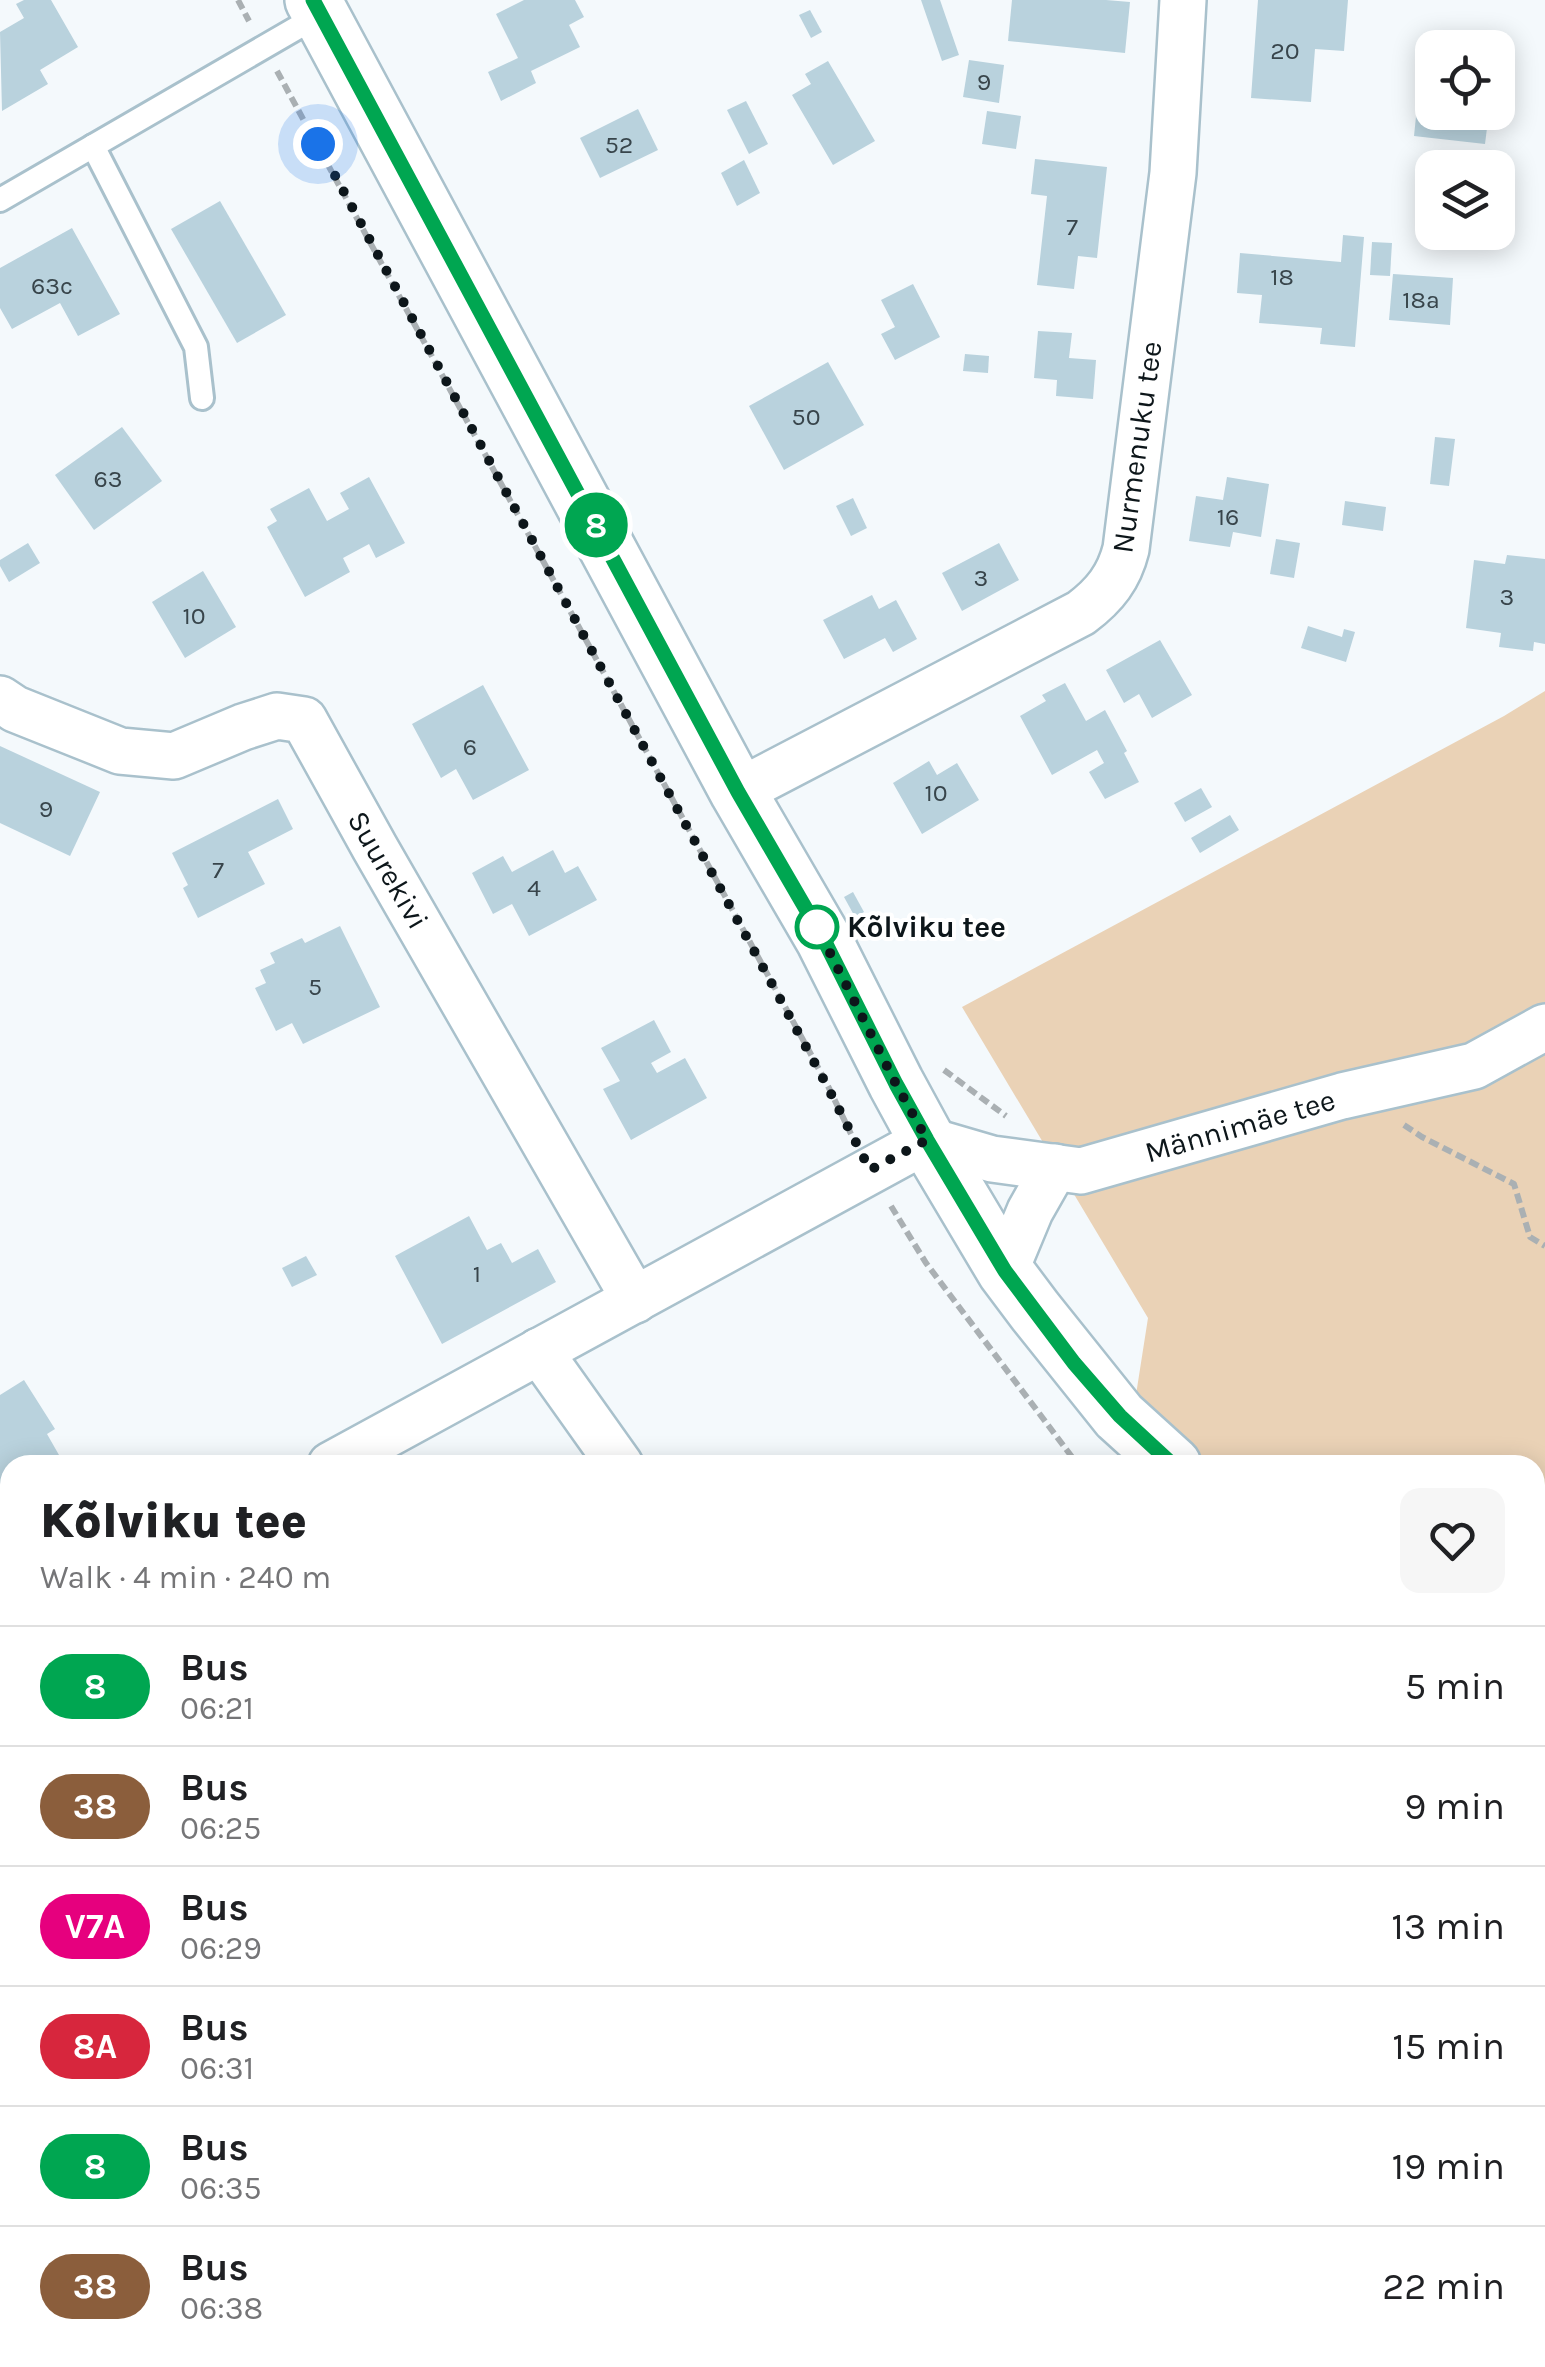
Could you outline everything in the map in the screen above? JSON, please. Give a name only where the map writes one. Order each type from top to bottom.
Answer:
[{"type":"main road","points":[[317,7],[738,792],[824,940],[927,1140],[1005,1271],[1074,1363],[1120,1416],[1162,1455]]},
{"type":"street","name":"Nurmenuku tee","points":[[738,792],[1082,612],[1100,599],[1121,567],[1173,174],[1183,0]]},
{"type":"street","name":"Suurekivi","points":[[0,699],[14,709],[120,751],[174,756],[277,716],[304,720],[635,1300]]},
{"type":"street","name":"Männimäe tee","points":[[927,1140],[992,1159],[1081,1171],[1342,1096],[1474,1066],[1545,1027]]},
{"type":"street","points":[[349,1455],[927,1140]]},
{"type":"street","points":[[1005,1271],[1030,1211],[1056,1167]]},
{"type":"street","points":[[540,1351],[613,1455]]},
{"type":"lane","points":[[0,200],[264,48],[317,7]]},
{"type":"lane","points":[[93,146],[196,346],[202,398]]},
{"type":"path","points":[[238,0],[870,1170],[926,1262],[1071,1455]]},
{"type":"path","points":[[1394,1118],[1422,1137],[1514,1184],[1530,1237],[1545,1246]]},
{"type":"shaded area","points":[[1545,691],[1545,1455],[1127,1455],[1148,1318],[962,1007]]},
{"type":"building","points":[[24,0],[51,0],[78,47],[40,70],[48,84],[2,111],[0,32],[24,18],[16,4]]},
{"type":"building","points":[[524,0],[575,0],[584,17],[569,25],[580,47],[531,71],[536,83],[501,101],[488,72],[518,58],[496,14]]},
{"type":"building","points":[[921,0],[940,0],[959,55],[942,61]]},
{"type":"building","points":[[1012,0],[1130,2],[1125,53],[1008,41]]},
{"type":"building","points":[[1258,0],[1348,0],[1344,51],[1315,49],[1311,102],[1251,98]]},
{"type":"building","points":[[810,10],[822,32],[811,38],[799,15]]},
{"type":"building","points":[[969,60],[1004,65],[999,103],[963,97]]},
{"type":"building","points":[[828,61],[875,141],[833,165],[792,95],[811,84],[805,74]]},
{"type":"building","points":[[746,101],[768,144],[749,154],[727,110]]},
{"type":"building","points":[[638,109],[658,150],[600,178],[580,138]]},
{"type":"building","points":[[987,111],[1021,116],[1016,149],[982,144]]},
{"type":"building","points":[[1415,126],[1415,130],[1487,130],[1485,144],[1414,136]]},
{"type":"building","points":[[1035,159],[1107,167],[1097,258],[1078,256],[1074,289],[1037,285],[1047,196],[1031,194]]},
{"type":"building","points":[[744,160],[760,193],[737,206],[721,173]]},
{"type":"building","points":[[220,201],[286,315],[237,343],[171,229]]},
{"type":"building","points":[[72,228],[120,314],[78,336],[60,303],[12,329],[0,308],[0,268]]},
{"type":"building","points":[[1343,235],[1364,237],[1355,347],[1320,344],[1322,328],[1259,323],[1262,295],[1237,293],[1240,253],[1341,262]]},
{"type":"building","points":[[1372,242],[1392,243],[1390,276],[1370,275]]},
{"type":"building","points":[[1393,274],[1453,278],[1450,325],[1389,320]]},
{"type":"building","points":[[913,284],[940,337],[895,360],[881,334],[895,327],[881,300]]},
{"type":"building","points":[[1038,331],[1072,333],[1069,358],[1096,360],[1093,399],[1056,396],[1057,380],[1034,378]]},
{"type":"building","points":[[965,354],[989,356],[988,373],[963,371]]},
{"type":"building","points":[[828,362],[864,425],[784,470],[749,406]]},
{"type":"building","points":[[122,427],[162,481],[94,530],[55,475]]},
{"type":"building","points":[[1435,437],[1455,439],[1449,486],[1430,484]]},
{"type":"building","points":[[369,477],[405,543],[376,558],[369,544],[343,558],[350,572],[305,597],[267,527],[277,521],[270,509],[309,488],[327,521],[349,509],[340,493]]},
{"type":"building","points":[[1227,477],[1269,484],[1261,537],[1233,532],[1230,547],[1189,541],[1196,496],[1223,500]]},
{"type":"building","points":[[853,498],[867,528],[851,536],[836,506]]},
{"type":"building","points":[[1345,501],[1386,507],[1383,531],[1342,525]]},
{"type":"building","points":[[1276,539],[1300,543],[1294,578],[1270,574]]},
{"type":"building","points":[[28,543],[40,563],[9,582],[0,560]]},
{"type":"building","points":[[999,543],[1019,580],[962,611],[942,573]]},
{"type":"building","points":[[1507,555],[1545,559],[1545,644],[1534,642],[1533,651],[1499,647],[1501,633],[1466,628],[1474,560],[1505,564]]},
{"type":"building","points":[[203,571],[236,627],[185,658],[152,602]]},
{"type":"building","points":[[872,595],[879,609],[896,600],[917,639],[893,652],[885,638],[844,659],[823,620]]},
{"type":"building","points":[[1308,626],[1342,637],[1344,629],[1355,632],[1346,662],[1301,648]]},
{"type":"building","points":[[1160,640],[1192,695],[1152,718],[1139,694],[1124,703],[1106,670]]},
{"type":"building","points":[[1065,683],[1086,721],[1105,710],[1139,782],[1105,799],[1089,772],[1104,763],[1097,750],[1052,775],[1020,716],[1046,701],[1042,695]]},
{"type":"building","points":[[483,685],[529,770],[473,800],[456,769],[441,778],[412,724]]},
{"type":"building","points":[[0,746],[100,792],[70,856],[0,823]]},
{"type":"building","points":[[929,761],[937,775],[957,763],[979,800],[922,834],[893,783]]},
{"type":"building","points":[[1201,788],[1212,807],[1185,822],[1174,803]]},
{"type":"building","points":[[278,799],[293,829],[248,852],[265,884],[198,918],[172,853]]},
{"type":"building","points":[[1230,815],[1239,830],[1200,853],[1191,838]]},
{"type":"building","points":[[553,850],[565,873],[578,866],[597,900],[529,936],[512,904],[493,914],[472,873],[503,856],[512,872]]},
{"type":"building","points":[[853,892],[864,912],[855,917],[844,897]]},
{"type":"building","points":[[340,926],[380,1007],[303,1044],[292,1023],[276,1031],[255,988],[266,983],[260,970],[275,963],[270,953],[302,938],[305,943]]},
{"type":"building","points":[[654,1020],[671,1052],[651,1063],[657,1073],[685,1058],[707,1098],[631,1140],[603,1089],[620,1081],[601,1048]]},
{"type":"building","points":[[469,1216],[487,1250],[501,1243],[512,1263],[538,1249],[556,1282],[442,1344],[395,1256]]},
{"type":"building","points":[[306,1256],[317,1275],[292,1287],[282,1268]]},
{"type":"building","points":[[24,1380],[55,1429],[47,1434],[59,1455],[0,1455],[0,1395]]},
{"type":"bus line","name":"8","points":[[313,0],[738,792],[824,940],[927,1140],[1005,1271],[1074,1363],[1120,1416],[1162,1455]]},
{"type":"place","name":"Kõlviku tee","points":[[817,927]]},
{"type":"route","points":[[318,144],[870,1170],[927,1140],[817,927]]}]
